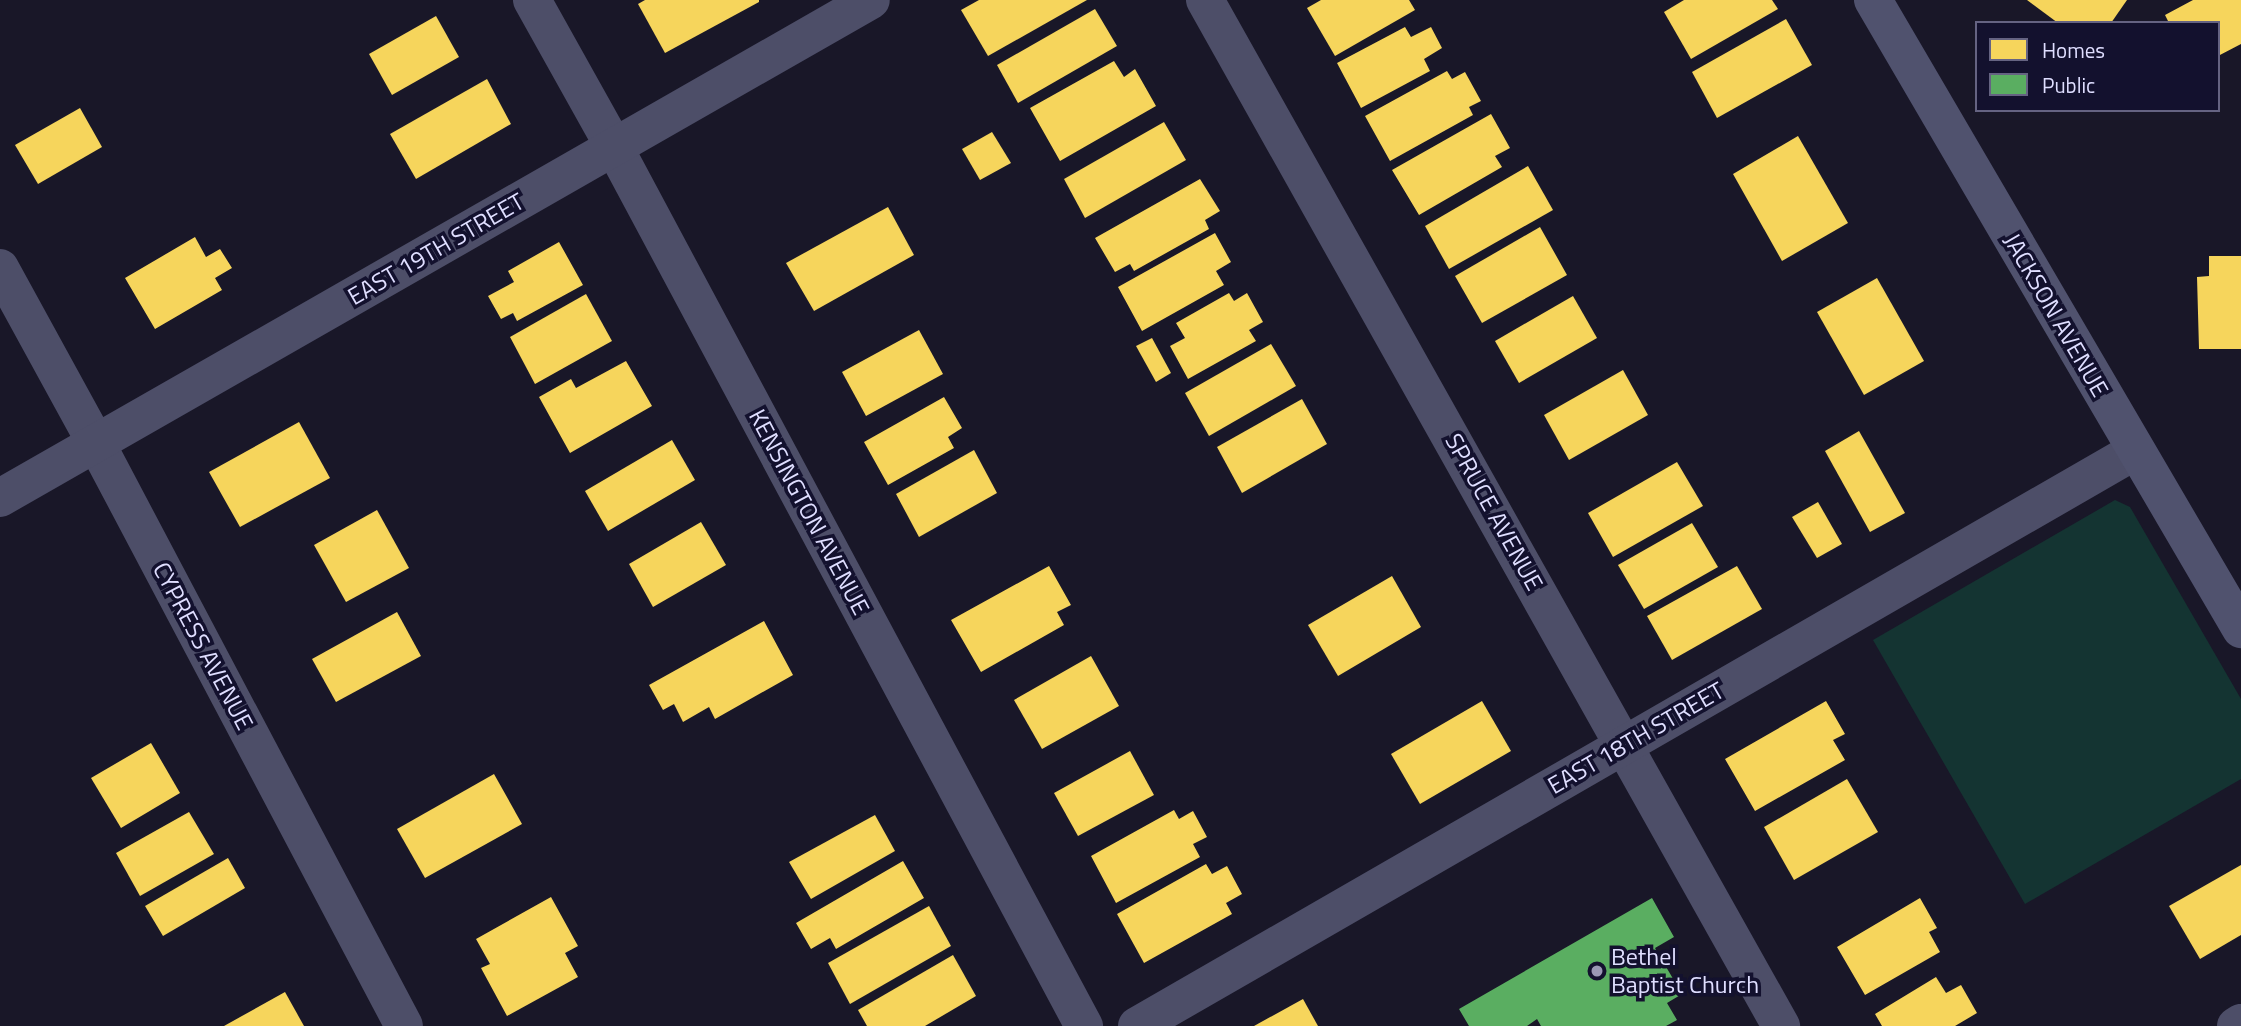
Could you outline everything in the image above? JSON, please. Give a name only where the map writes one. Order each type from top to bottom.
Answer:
[{"type":"street","name":"KENSINGTON AVENUE","points":[[532,0],[614,147],[1084,1026]]},
{"type":"street","name":"EAST 19TH STREET","points":[[0,498],[871,0]]},
{"type":"street","name":"SPRUCE AVENUE","points":[[1205,0],[1781,1026]]},
{"type":"street","name":"JACKSON AVENUE","points":[[1873,0],[2241,629]]},
{"type":"street","name":"CYPRESS AVENUE","points":[[0,268],[96,443],[404,1026]]},
{"type":"street","name":"EAST 18TH STREET","points":[[1137,1026],[2135,451]]},
{"type":"street","points":[[2236,1026],[2241,1023]]},
{"type":"green space","points":[[2115,500],[2130,507],[2241,699],[2241,779],[2025,904],[1873,640]]},
{"type":"building: Homes","points":[[645,0],[759,2],[665,53],[638,4]]},
{"type":"building: Homes","points":[[979,0],[1087,0],[988,56],[961,10]]},
{"type":"building: Homes","points":[[1321,0],[1409,0],[1415,10],[1335,56],[1307,8]]},
{"type":"building: Homes","points":[[1684,0],[1772,0],[1778,9],[1691,59],[1664,12]]},
{"type":"building: Homes","points":[[2027,0],[2127,0],[2112,21],[2055,21]]},
{"type":"building: Homes","points":[[2193,0],[2241,0],[2241,44],[2220,55],[2220,21],[2168,21],[2165,15]]},
{"type":"building: Homes","points":[[1095,9],[1117,46],[1018,103],[997,65]]},
{"type":"building: Homes","points":[[436,16],[459,57],[392,95],[369,54]]},
{"type":"building: Homes","points":[[1786,19],[1812,65],[1717,118],[1692,72]]},
{"type":"building: Homes","points":[[1405,27],[1411,37],[1431,27],[1442,48],[1424,59],[1430,71],[1361,108],[1337,63]]},
{"type":"building: Homes","points":[[1114,61],[1124,77],[1135,69],[1156,106],[1060,161],[1030,108]]},
{"type":"building: Homes","points":[[1447,71],[1452,79],[1465,72],[1481,101],[1469,107],[1473,115],[1390,161],[1365,116]]},
{"type":"building: Homes","points":[[487,79],[511,124],[416,179],[390,134]]},
{"type":"building: Homes","points":[[80,108],[102,147],[38,184],[15,145]]},
{"type":"building: Homes","points":[[1491,114],[1510,148],[1495,156],[1502,167],[1419,215],[1392,170]]},
{"type":"building: Homes","points":[[1164,122],[1186,160],[1085,218],[1064,179]]},
{"type":"building: Homes","points":[[992,132],[1011,163],[980,180],[962,149]]},
{"type":"building: Homes","points":[[1798,136],[1848,223],[1782,261],[1733,174]]},
{"type":"building: Homes","points":[[1528,166],[1553,210],[1449,269],[1425,226]]},
{"type":"building: Homes","points":[[1200,179],[1220,211],[1205,220],[1209,229],[1134,271],[1130,264],[1115,272],[1095,238]]},
{"type":"building: Homes","points":[[888,207],[914,255],[814,311],[786,263]]},
{"type":"building: Homes","points":[[1540,227],[1567,275],[1482,323],[1455,276]]},
{"type":"building: Homes","points":[[1215,233],[1231,262],[1216,271],[1224,285],[1142,331],[1118,287]]},
{"type":"building: Homes","points":[[195,237],[206,257],[220,249],[232,268],[215,278],[222,290],[155,329],[125,278]]},
{"type":"building: Homes","points":[[559,242],[583,285],[517,321],[513,313],[501,319],[488,296],[514,282],[508,271]]},
{"type":"building: Homes","points":[[2209,256],[2241,256],[2241,349],[2199,349],[2197,277],[2209,276]]},
{"type":"building: Homes","points":[[1877,278],[1924,361],[1864,395],[1817,312]]},
{"type":"building: Homes","points":[[1229,293],[1234,301],[1247,293],[1263,322],[1249,330],[1256,341],[1188,379],[1170,346],[1185,338],[1176,323]]},
{"type":"building: Homes","points":[[586,294],[612,341],[535,384],[510,337]]},
{"type":"building: Homes","points":[[1573,296],[1597,338],[1519,383],[1495,341]]},
{"type":"building: Homes","points":[[919,330],[943,374],[866,416],[842,372]]},
{"type":"building: Homes","points":[[1152,338],[1171,373],[1156,382],[1136,346]]},
{"type":"building: Homes","points":[[1271,344],[1296,386],[1209,436],[1185,393]]},
{"type":"building: Homes","points":[[626,361],[652,406],[570,453],[539,397],[571,379],[576,388]]},
{"type":"building: Homes","points":[[1623,370],[1648,415],[1569,460],[1544,415]]},
{"type":"building: Homes","points":[[944,397],[962,428],[948,437],[954,448],[888,485],[864,442]]},
{"type":"building: Homes","points":[[1302,399],[1327,444],[1242,493],[1217,447]]},
{"type":"building: Homes","points":[[299,422],[330,478],[240,527],[209,472]]},
{"type":"building: Homes","points":[[1859,431],[1905,513],[1870,532],[1825,451]]},
{"type":"building: Homes","points":[[672,440],[695,480],[608,531],[585,491]]},
{"type":"building: Homes","points":[[974,450],[997,493],[919,537],[896,494]]},
{"type":"building: Homes","points":[[1677,462],[1703,506],[1613,557],[1588,513]]},
{"type":"building: Homes","points":[[1818,502],[1842,544],[1817,558],[1792,517]]},
{"type":"building: Homes","points":[[377,510],[409,568],[346,602],[314,545]]},
{"type":"building: Homes","points":[[701,522],[726,565],[653,607],[629,564]]},
{"type":"building: Homes","points":[[1692,523],[1718,567],[1644,609],[1618,565]]},
{"type":"building: Homes","points":[[1049,566],[1071,605],[1057,612],[1064,625],[981,672],[951,620]]},
{"type":"building: Homes","points":[[1737,566],[1762,609],[1672,660],[1647,616]]},
{"type":"building: Homes","points":[[1392,576],[1421,627],[1338,676],[1308,625]]},
{"type":"building: Homes","points":[[397,612],[421,656],[336,702],[312,659]]},
{"type":"building: Homes","points":[[764,621],[793,675],[715,719],[709,707],[683,722],[674,704],[663,710],[649,685]]},
{"type":"building: Homes","points":[[1091,656],[1119,706],[1042,749],[1014,700]]},
{"type":"building: Homes","points":[[1482,701],[1511,751],[1420,804],[1391,754]]},
{"type":"building: Homes","points":[[1826,701],[1845,734],[1833,740],[1845,760],[1755,811],[1725,759]]},
{"type":"building: Homes","points":[[151,743],[180,793],[121,828],[91,778]]},
{"type":"building: Homes","points":[[1130,751],[1154,795],[1078,836],[1054,793]]},
{"type":"building: Homes","points":[[494,774],[522,824],[425,878],[397,829]]},
{"type":"building: Homes","points":[[1847,779],[1878,832],[1794,880],[1764,827]]},
{"type":"building: Homes","points":[[1174,810],[1179,819],[1193,811],[1207,837],[1193,844],[1200,857],[1116,903],[1091,856]]},
{"type":"building: Homes","points":[[189,812],[214,854],[140,896],[116,853]]},
{"type":"building: Homes","points":[[875,815],[895,851],[811,899],[789,862]]},
{"type":"building: Homes","points":[[228,858],[245,888],[163,936],[145,906]]},
{"type":"building: Homes","points":[[903,861],[924,898],[836,949],[830,938],[811,949],[796,923]]},
{"type":"building: Homes","points":[[1206,864],[1212,874],[1227,866],[1242,894],[1226,903],[1232,914],[1144,963],[1117,914]]},
{"type":"building: Homes","points":[[2241,865],[2241,935],[2200,959],[2169,906]]},
{"type":"building: Homes","points":[[551,897],[578,946],[565,953],[578,977],[507,1016],[481,968],[490,964],[476,939]]},
{"type":"building: Homes","points":[[1920,898],[1937,928],[1929,932],[1940,952],[1865,995],[1837,947]]},
{"type":"building: Homes","points":[[929,906],[951,946],[850,1004],[828,963]]},
{"type":"building: Homes","points":[[953,955],[976,996],[925,1026],[867,1026],[858,1010]]},
{"type":"building: Homes","points":[[1936,977],[1946,993],[1961,985],[1977,1013],[1955,1026],[1882,1026],[1875,1014]]},
{"type":"building: Homes","points":[[285,992],[304,1026],[224,1026]]},
{"type":"building: Homes","points":[[1303,999],[1318,1026],[1254,1026]]},
{"type":"building: Public","name":"Bethel Baptist Church","points":[[1652,898],[1674,937],[1655,948],[1682,994],[1667,1003],[1677,1020],[1666,1026],[1541,1026],[1537,1019],[1527,1026],[1469,1026],[1459,1009]]},
{"type":"place","name":"Bethel Baptist Church","points":[[1597,971]]}]
